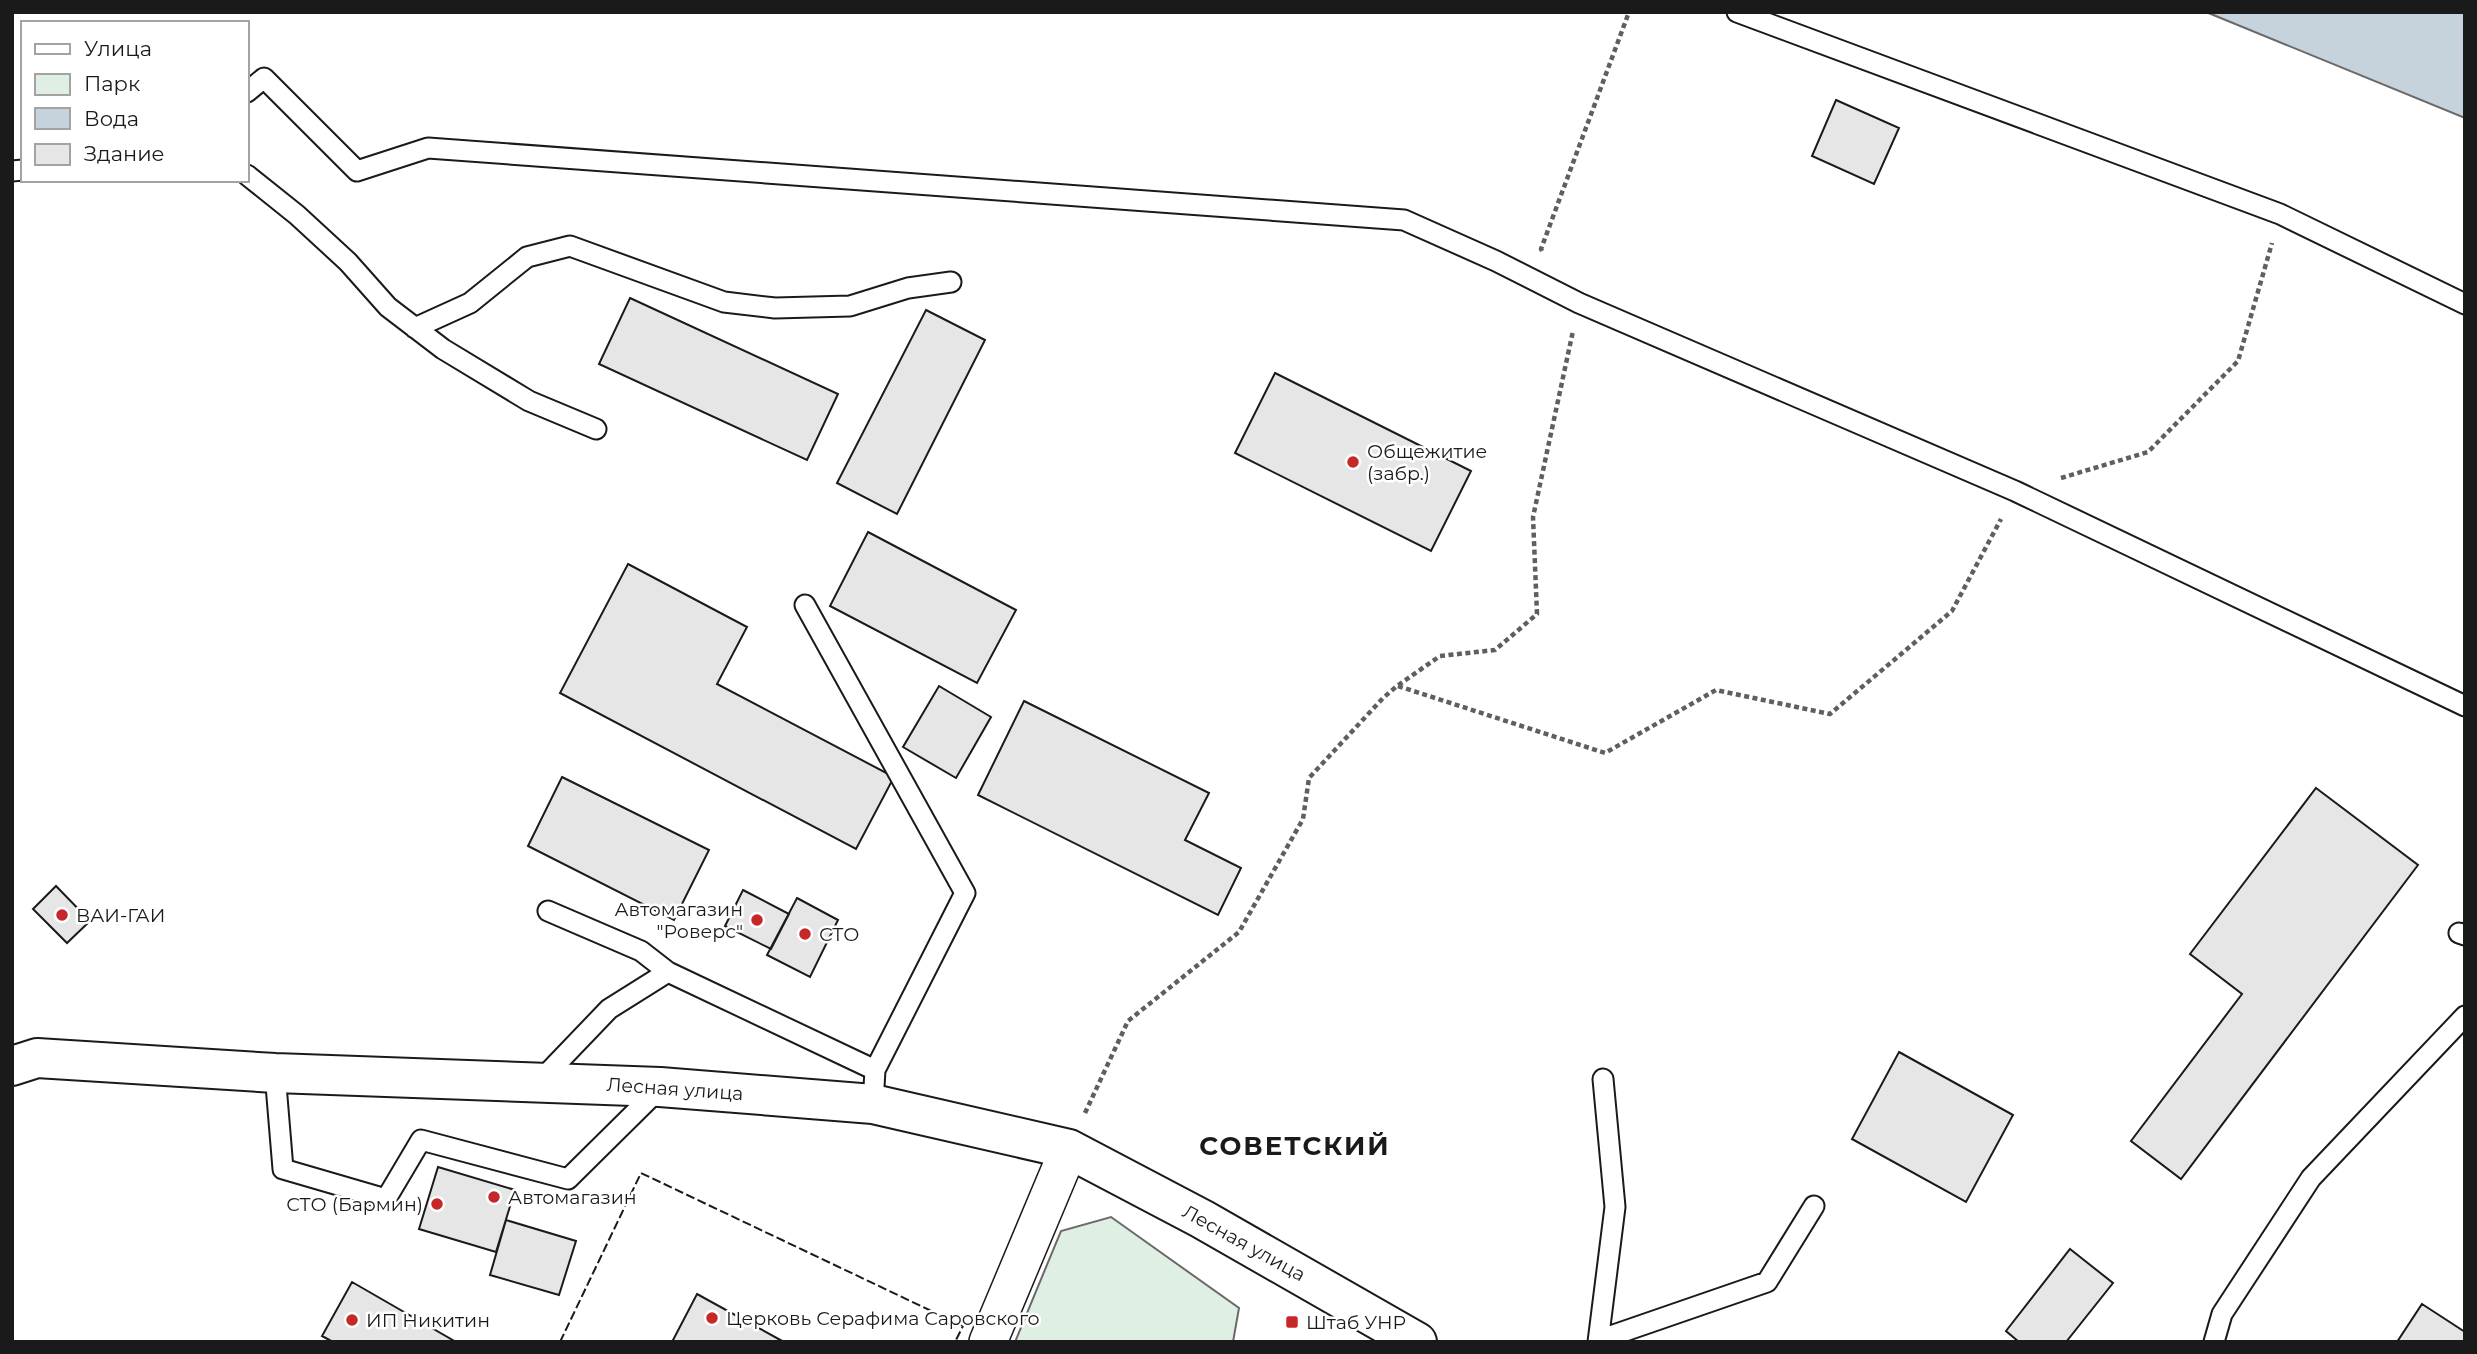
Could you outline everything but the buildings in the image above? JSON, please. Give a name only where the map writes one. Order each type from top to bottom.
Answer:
[{"type":"main road","name":"Лесная улица","points":[[12,1066],[37,1058],[275,1073],[660,1087],[874,1087],[1069,1149],[1202,1219],[1417,1342]]},
{"type":"street","points":[[988,1342],[1069,1149]]},
{"type":"lane","points":[[1737,12],[2280,214],[2465,304]]},
{"type":"lane","points":[[248,91],[264,78],[357,171],[428,148],[1404,220],[1496,261],[1579,303],[2015,491],[2465,706]]},
{"type":"lane","points":[[248,176],[298,215],[348,262],[388,307],[443,349],[529,401],[596,429]]},
{"type":"lane","points":[[415,328],[470,303],[527,257],[570,246],[724,302],[775,308],[850,306],[908,288],[951,282]]},
{"type":"lane","points":[[548,911],[642,951],[668,972],[874,1087],[965,893],[805,606]]},
{"type":"lane","points":[[539,1082],[609,1009],[668,972]]},
{"type":"lane","points":[[2214,1342],[2222,1314],[2311,1178],[2465,1016]]},
{"type":"lane","points":[[275,1073],[283,1169],[386,1199],[421,1140],[568,1179],[660,1087]]},
{"type":"lane","points":[[1603,1079],[1615,1207],[1599,1341],[1767,1282],[1815,1206]]},
{"type":"path","points":[[1069,1149],[1128,1021],[1238,932],[1303,819],[1309,778],[1397,686],[1440,656],[1495,650],[1537,614],[1533,517],[1579,303],[1541,249],[1629,12]]},
{"type":"path","points":[[1397,686],[1605,753],[1716,690],[1830,714],[1952,611],[2015,491],[2148,452],[2238,361],[2280,214]]},
{"type":"green space","points":[[1111,1217],[1239,1308],[1233,1342],[1015,1342],[1061,1231]]},
{"type":"water","points":[[2206,12],[2465,12],[2465,118]]},
{"type":"fence","points":[[560,1342],[641,1173],[963,1326],[955,1342]]},
{"type":"place","name":"Общежитие (забр.)","points":[[1353,462]]},
{"type":"place","name":"ВАИ-ГАИ","points":[[62,915]]},
{"type":"place","name":"Автомагазин \"Роверс\"","points":[[757,920]]},
{"type":"place","name":"СТО","points":[[805,934]]},
{"type":"place","name":"Автомагазин","points":[[494,1197]]},
{"type":"place","name":"СТО (Бармин)","points":[[437,1204]]},
{"type":"place","name":"Церковь Серафима Саровского","points":[[712,1318]]},
{"type":"place","name":"ИП Никитин","points":[[352,1320]]},
{"type":"place","name":"Штаб УНР","points":[[1292,1322]]},
{"type":"district","name":"СОВЕТСКИЙ","points":[[1295,1146]]}]
